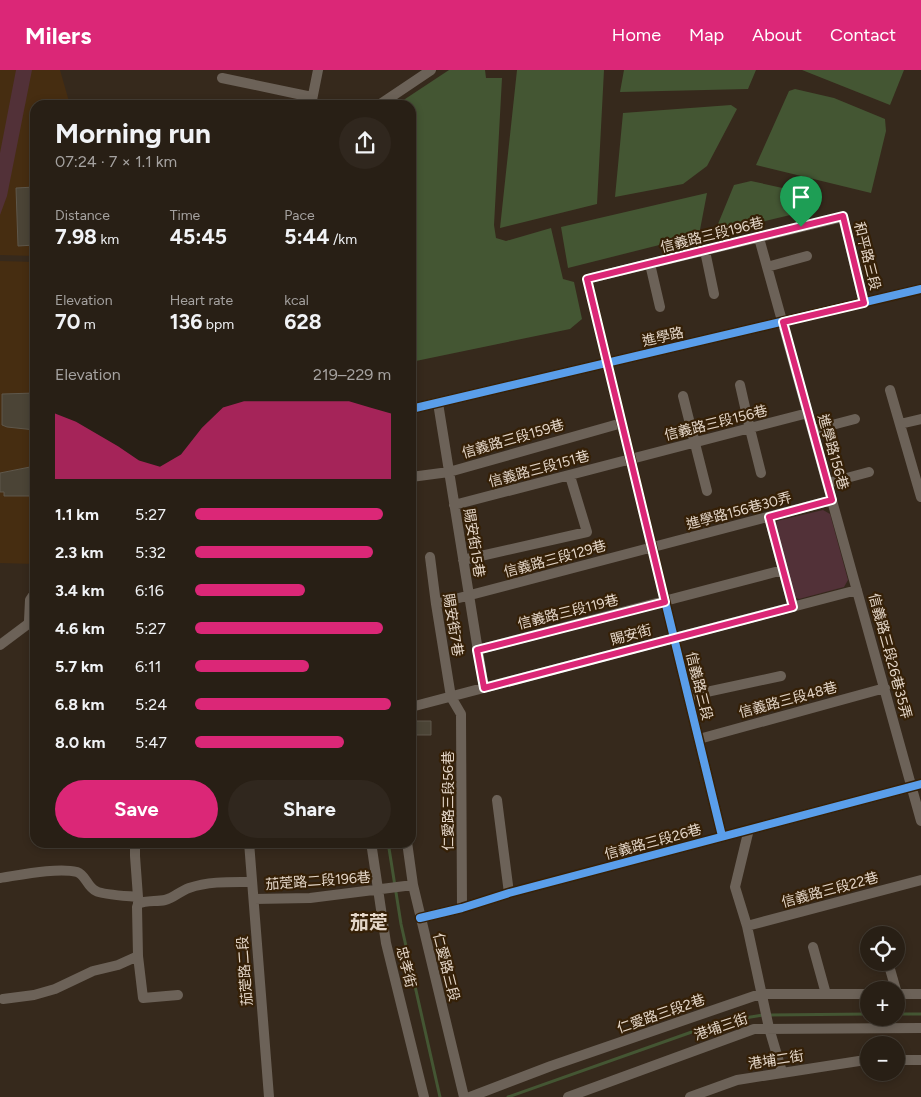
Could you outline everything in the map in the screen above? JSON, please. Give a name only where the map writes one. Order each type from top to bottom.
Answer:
[{"type":"street","points":[[311,100],[318,70]]},
{"type":"street","points":[[386,100],[431,70]]},
{"type":"street","points":[[222,78],[307,100]]},
{"type":"street","name":"信義路三段196巷","points":[[587,279],[843,216]]},
{"type":"street","name":"和平路三段","points":[[843,216],[864,303]]},
{"type":"street","name":"進學路156巷","points":[[759,238],[858,590]]},
{"type":"street","points":[[705,251],[714,294]]},
{"type":"street","points":[[767,267],[806,256]]},
{"type":"street","points":[[650,264],[660,307]]},
{"type":"street","name":"信義路三段","points":[[587,279],[722,836]]},
{"type":"street","name":"進學路","points":[[416,408],[921,289]]},
{"type":"street","points":[[740,384],[761,474]]},
{"type":"street","points":[[890,390],[921,495]]},
{"type":"street","points":[[683,396],[707,491]]},
{"type":"street","name":"賜安街15巷","points":[[438,403],[484,688]]},
{"type":"street","name":"信義路三段156巷","points":[[630,458],[808,413]]},
{"type":"street","points":[[813,430],[855,419]]},
{"type":"street","points":[[900,424],[921,419]]},
{"type":"street","name":"信義路三段159巷","points":[[416,476],[449,472],[622,423]]},
{"type":"street","name":"信義路三段151巷","points":[[454,505],[570,476],[630,458]]},
{"type":"street","points":[[828,484],[870,472]]},
{"type":"street","points":[[463,560],[586,532],[570,476]]},
{"type":"street","name":"進學路156巷30弄","points":[[652,548],[832,500]]},
{"type":"street","points":[[769,517],[793,607]]},
{"type":"street","name":"信義路三段129巷","points":[[436,604],[652,548]]},
{"type":"street","name":"賜安街7巷","points":[[430,557],[451,698]]},
{"type":"street","name":"信義路三段119巷","points":[[477,650],[783,570]]},
{"type":"street","name":"賜安街","points":[[416,707],[858,590]]},
{"type":"street","name":"信義路三段26巷35弄","points":[[858,590],[885,688],[916,786]]},
{"type":"street","points":[[0,645],[28,624],[30,600]]},
{"type":"street","points":[[688,696],[781,676]]},
{"type":"street","name":"信義路三段48巷","points":[[699,739],[885,688]]},
{"type":"street","name":"仁愛路三段56巷","points":[[451,698],[461,714],[462,908]]},
{"type":"street","points":[[916,786],[921,821]]},
{"type":"street","name":"信義路三段26巷","points":[[420,918],[722,836],[916,786]]},
{"type":"street","points":[[497,800],[508,893]]},
{"type":"street","points":[[749,829],[735,888],[747,926],[768,1028],[782,1072]]},
{"type":"street","points":[[135,848],[138,901],[138,956],[143,998],[178,995]]},
{"type":"street","name":"茄萣路二段","points":[[249,848],[269,1097]]},
{"type":"street","name":"忠孝街","points":[[373,848],[382,890],[386,944],[424,1097]]},
{"type":"street","name":"仁愛路三段","points":[[407,848],[408,886],[420,918],[464,1097]]},
{"type":"street","points":[[0,878],[32,872],[71,871],[83,876],[87,883],[96,891],[138,901],[165,900],[175,897],[190,887],[214,882],[252,882]]},
{"type":"street","name":"信義路三段22巷","points":[[747,926],[921,880]]},
{"type":"street","name":"茄萣路二段196巷","points":[[254,899],[310,898],[408,886]]},
{"type":"street","points":[[813,947],[826,994]]},
{"type":"street","points":[[3,999],[34,995],[54,989],[93,971],[118,965],[138,956]]},
{"type":"street","points":[[905,993],[921,994]]},
{"type":"street","name":"仁愛路三段2巷","points":[[470,1097],[551,1066],[760,994],[860,994]]},
{"type":"street","name":"港埔三街","points":[[568,1097],[754,1028],[921,1028]]},
{"type":"street","points":[[905,1060],[921,1060]]},
{"type":"street","name":"港埔二街","points":[[690,1097],[737,1080],[860,1062]]},
{"type":"shaded area","points":[[0,70],[60,70],[69,100],[30,100],[30,256],[0,255]]},
{"type":"shaded area","points":[[16,70],[32,70],[7,196],[0,215],[0,153]]},
{"type":"shaded area","points":[[449,70],[485,70],[486,78],[502,78],[494,225],[496,238],[506,241],[551,228],[563,279],[574,282],[582,319],[570,329],[416,361],[416,100],[404,100]]},
{"type":"shaded area","points":[[517,70],[604,70],[597,204],[500,228]]},
{"type":"shaded area","points":[[624,70],[756,70],[748,89],[620,92]]},
{"type":"shaded area","points":[[802,70],[904,70],[890,105]]},
{"type":"shaded area","points":[[795,89],[834,98],[885,119],[886,131],[871,193],[756,165],[789,91]]},
{"type":"shaded area","points":[[731,105],[737,109],[707,166],[683,184],[615,197],[623,113]]},
{"type":"shaded area","points":[[751,181],[819,196],[816,203],[807,211],[724,231],[718,224],[734,185]]},
{"type":"shaded area","points":[[707,193],[699,235],[568,268],[561,227]]},
{"type":"shaded area","points":[[0,261],[30,262],[30,564],[0,563]]},
{"type":"shaded area","points":[[823,510],[830,514],[848,580],[844,587],[799,599],[793,597],[775,528],[777,521]]},
{"type":"building","points":[[30,187],[30,245],[18,246],[16,188]]},
{"type":"building","points":[[30,393],[30,429],[2,425],[2,394]]},
{"type":"building","points":[[30,467],[30,496],[4,496],[4,492],[0,492],[0,473]]},
{"type":"building","points":[[416,721],[431,721],[431,735],[416,735]]},
{"type":"waterway","points":[[389,848],[401,924],[440,1097]]},
{"type":"waterway","points":[[769,1015],[860,1014]]},
{"type":"waterway","points":[[905,1014],[921,1014]]},
{"type":"waterway","points":[[508,1097],[720,1022],[763,1015]]},
{"type":"cycle path","points":[[587,279],[722,836]]},
{"type":"cycle path","points":[[416,408],[921,289]]},
{"type":"cycle path","points":[[420,918],[921,784]]},
{"type":"district","name":"茄萣","points":[[369,922]]},
{"type":"route","points":[[843,216],[864,303],[783,322],[832,500],[769,517],[793,607],[484,688],[477,650],[665,602],[587,279],[801,227],[843,216]]}]
